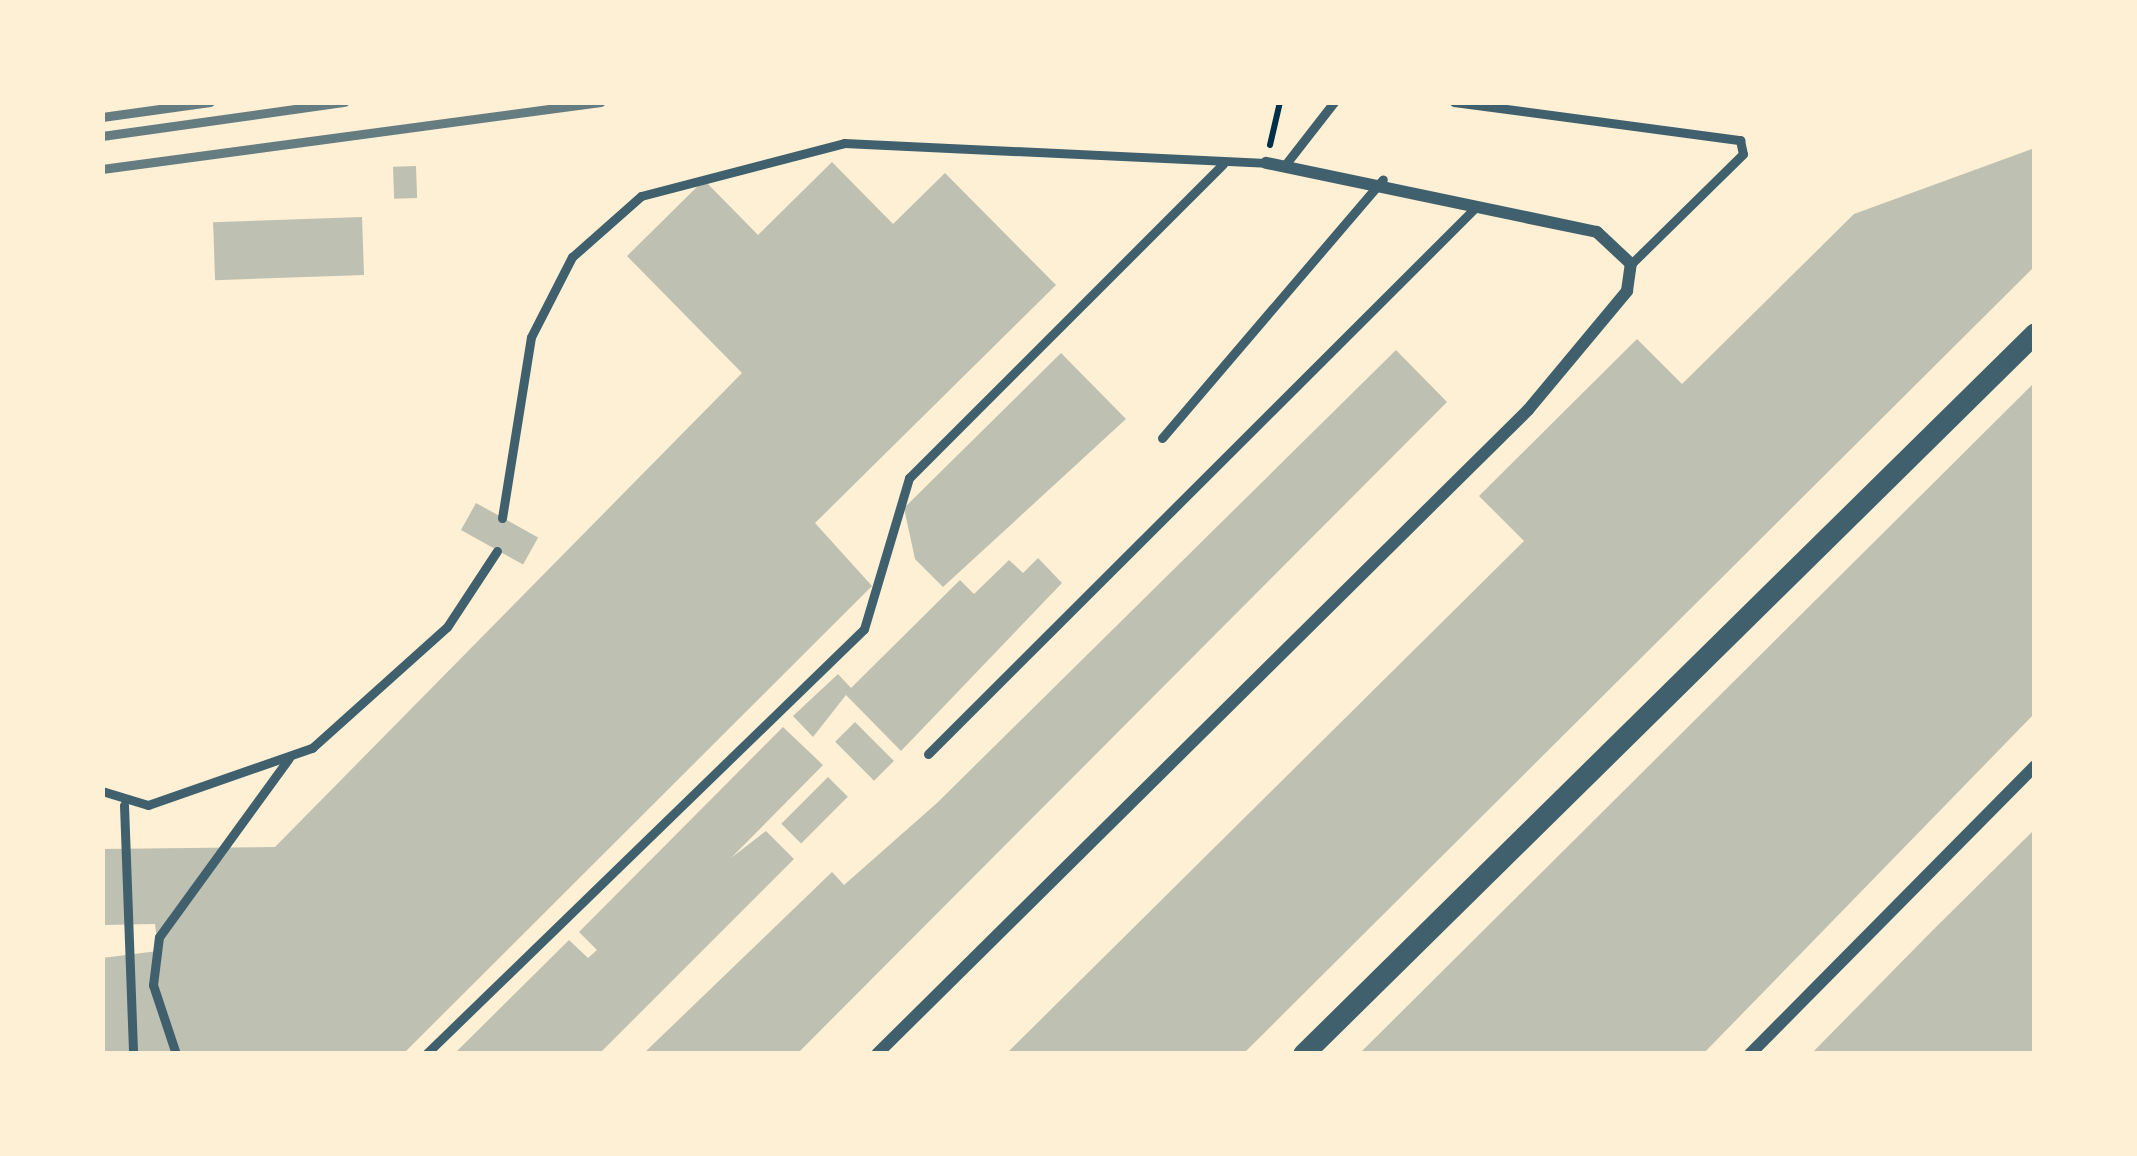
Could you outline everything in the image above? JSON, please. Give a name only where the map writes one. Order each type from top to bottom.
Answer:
[{"type":"street","points":[[877,1054],[1528,410],[1627,291],[1630,264],[1597,232],[1475,208],[1383,179],[1266,163]]},
{"type":"street","points":[[1304,1054],[2035,333]]},
{"type":"street","points":[[1750,1054],[2035,766]]},
{"type":"lane","points":[[1285,165],[1334,102]]},
{"type":"lane","points":[[1454,102],[1740,140],[1743,154],[1630,264]]},
{"type":"lane","points":[[502,518],[531,337],[572,257],[641,196],[844,142],[1266,163]]},
{"type":"lane","points":[[426,1054],[864,629],[909,478],[1222,164]]},
{"type":"lane","points":[[1162,438],[1383,179]]},
{"type":"lane","points":[[928,754],[1475,208]]},
{"type":"lane","points":[[102,791],[124,805],[289,758],[357,718],[447,627],[497,551]]},
{"type":"lane","points":[[176,1054],[153,985],[159,938],[289,758]]},
{"type":"lane","points":[[124,805],[133,1054]]},
{"type":"path","points":[[1266,163],[1280,102]]},
{"type":"building","points":[[2035,148],[2035,266],[1243,1054],[1006,1054],[1524,541],[1479,496],[1637,339],[1682,384],[1854,214]]},
{"type":"building","points":[[832,162],[893,224],[945,173],[1056,285],[815,523],[872,586],[403,1054],[102,1054],[102,958],[158,951],[155,924],[102,925],[102,849],[275,847],[742,373],[627,256],[704,180],[758,235]]},
{"type":"building","points":[[416,166],[417,198],[394,199],[393,167]]},
{"type":"building","points":[[362,217],[364,275],[215,280],[213,222]]},
{"type":"building","points":[[1396,350],[1447,402],[797,1054],[643,1054],[832,872],[844,885],[937,803]]},
{"type":"building","points":[[1061,353],[1126,419],[943,587],[915,559],[904,508]]},
{"type":"building","points":[[2035,382],[2035,713],[1703,1054],[1359,1054]]},
{"type":"building","points":[[476,503],[538,537],[523,565],[461,530]]},
{"type":"building","points":[[1038,558],[1062,583],[901,751],[846,695],[813,737],[793,716],[838,674],[851,688],[960,580],[974,594],[1009,560],[1023,573]]},
{"type":"building","points":[[855,722],[894,761],[874,781],[835,742]]},
{"type":"building","points":[[783,727],[823,765],[731,858],[766,831],[794,859],[599,1054],[454,1054],[569,940],[588,958],[597,950],[579,932]]},
{"type":"building","points":[[828,777],[848,797],[801,843],[781,824]]},
{"type":"building","points":[[2035,829],[2035,1054],[1811,1054],[1932,931]]},
{"type":"railway","points":[[102,117],[210,102]]},
{"type":"railway","points":[[102,136],[345,102]]},
{"type":"railway","points":[[102,169],[601,102]]}]
